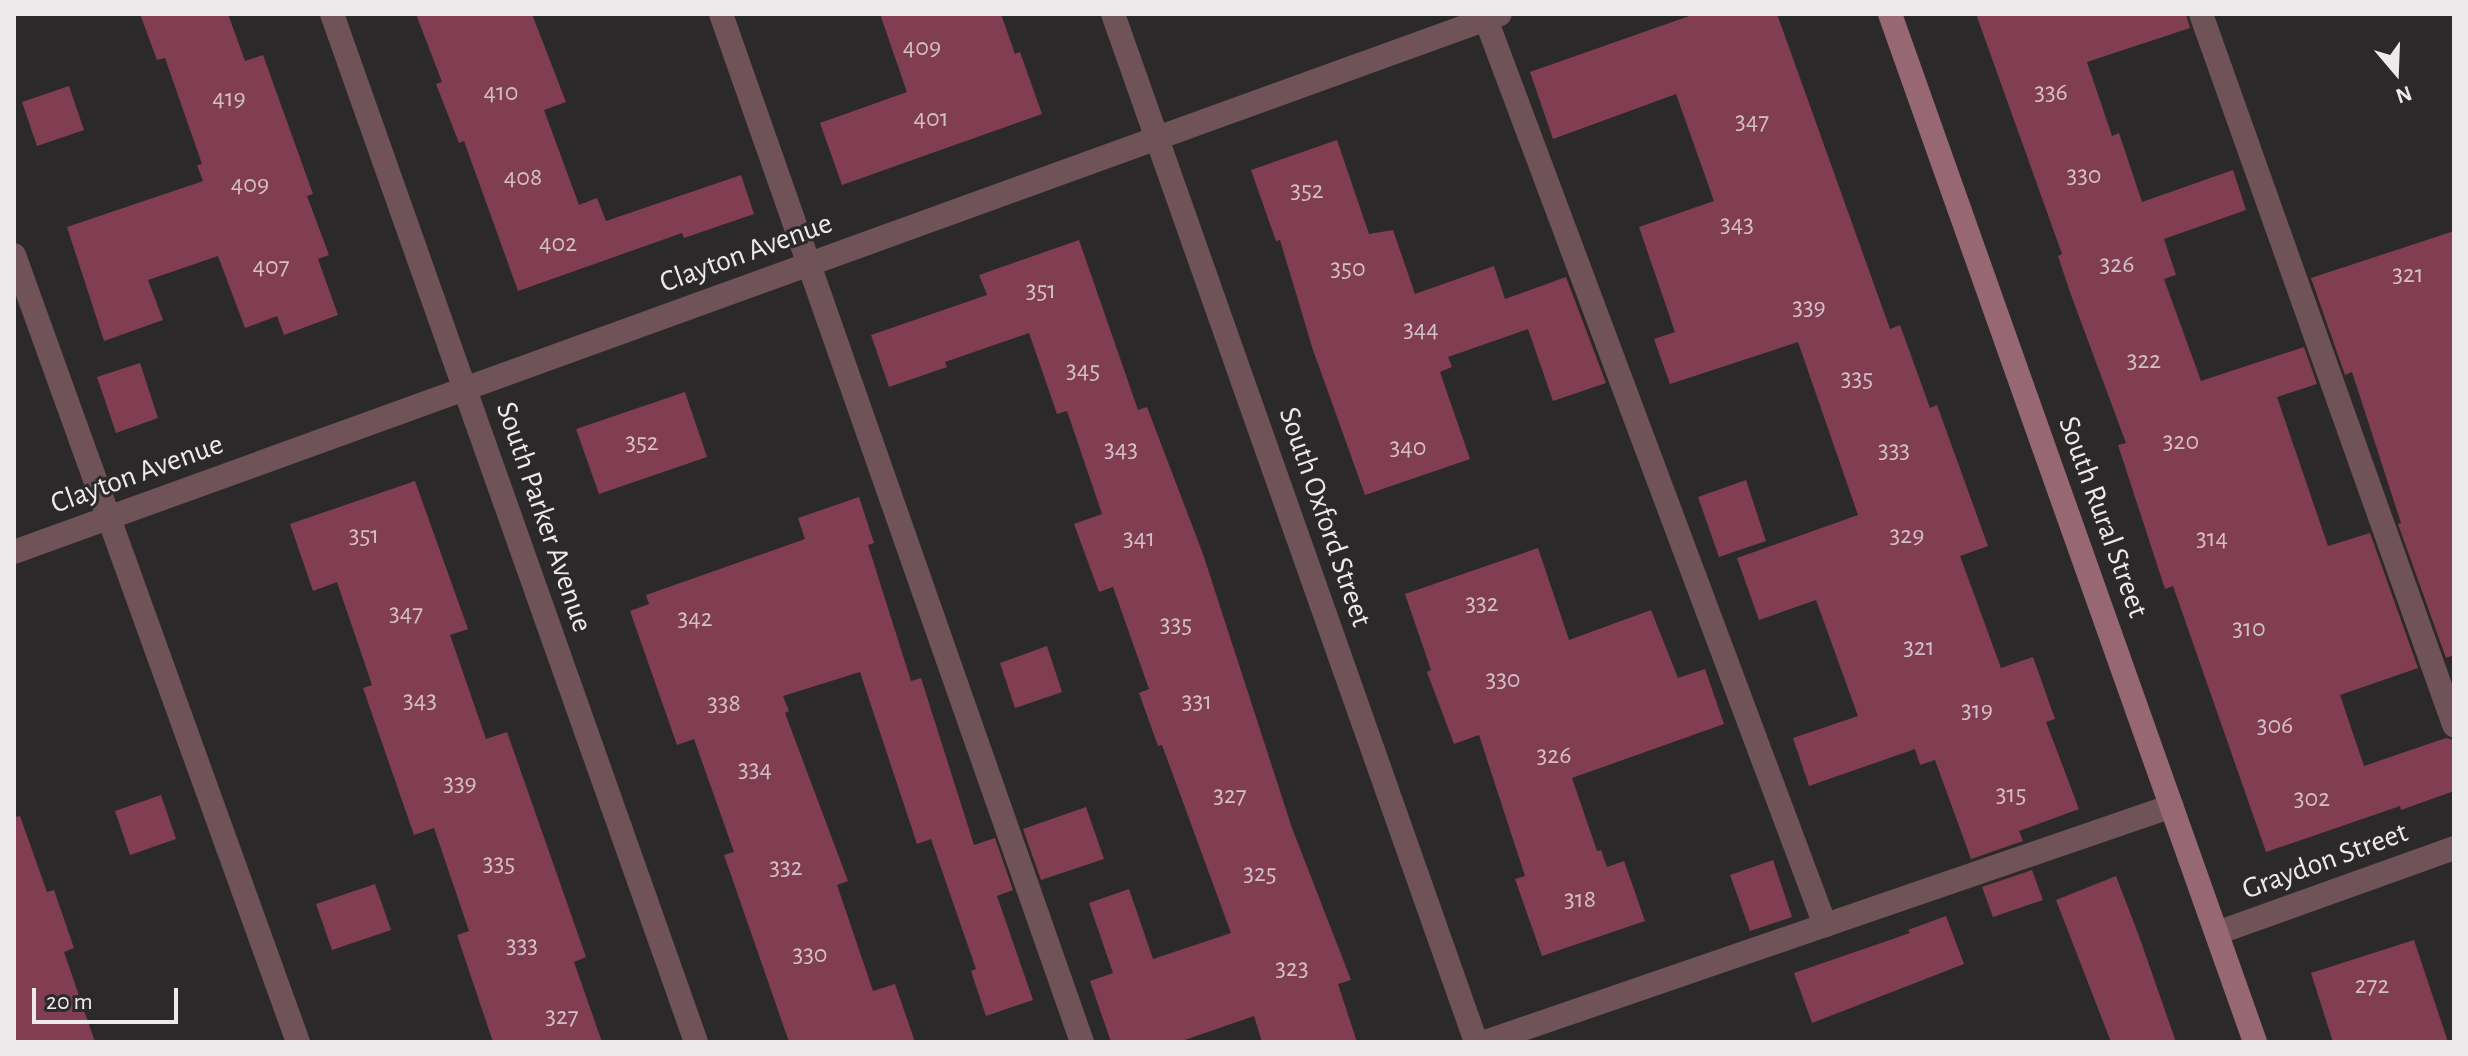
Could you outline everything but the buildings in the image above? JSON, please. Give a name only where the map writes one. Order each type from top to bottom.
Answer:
[{"type":"main road","name":"South Rural Street","points":[[1890,14],[2255,1042]]},
{"type":"street","name":"South Parker Avenue","points":[[332,14],[696,1042]]},
{"type":"street","points":[[721,14],[1082,1042]]},
{"type":"street","name":"South Oxford Street","points":[[1113,14],[1476,1042]]},
{"type":"street","points":[[2201,14],[2454,725]]},
{"type":"street","name":"Clayton Avenue","points":[[14,552],[1490,16]]},
{"type":"street","points":[[1490,16],[1825,925]]},
{"type":"street","points":[[14,255],[106,519],[298,1042]]},
{"type":"street","points":[[1485,1042],[2172,806]]},
{"type":"street","name":"Graydon Street","points":[[2217,933],[2454,848]]}]
